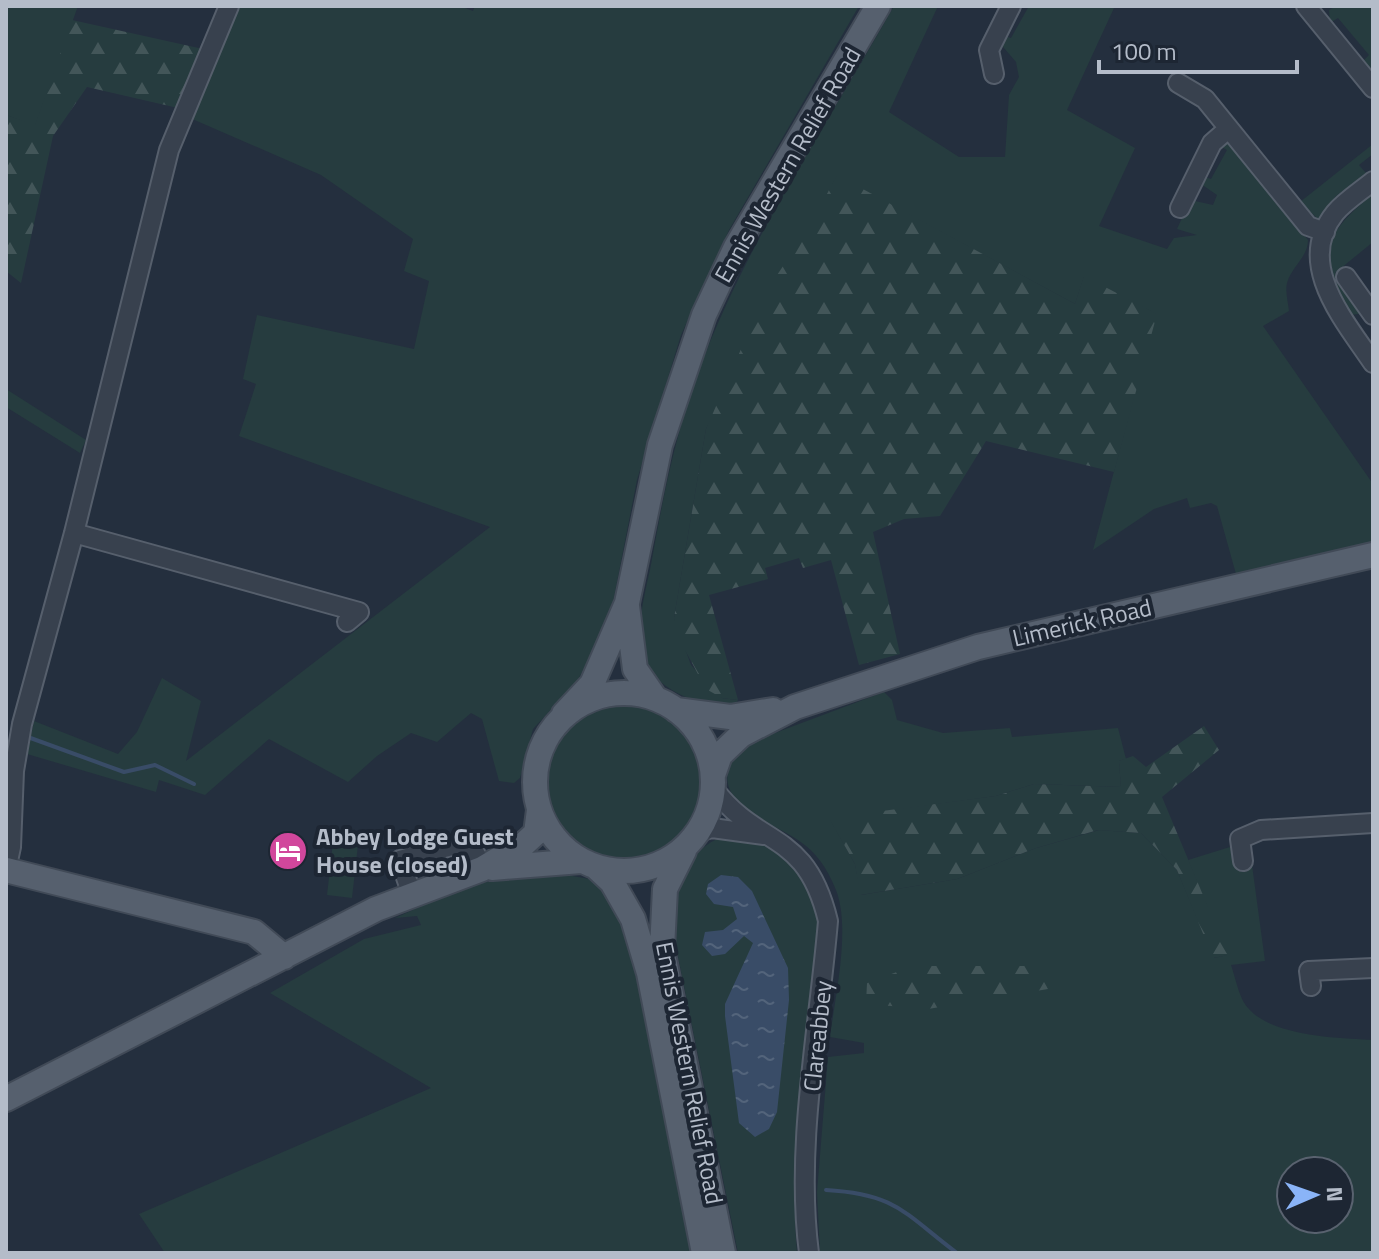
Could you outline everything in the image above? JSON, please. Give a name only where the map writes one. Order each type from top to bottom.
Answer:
[{"type":"main road","name":"Ennis Western Relief Road","points":[[564,714],[592,684],[627,603],[660,445],[704,315],[736,247],[878,6]]},
{"type":"main road","name":"Limerick Road","points":[[795,707],[978,647],[1373,555]]},
{"type":"main road","name":"Ennis Western Relief Road","points":[[627,603],[635,669],[665,704]]},
{"type":"main road","points":[[6,1099],[376,909],[482,869],[524,844],[536,833],[539,810],[537,762],[551,729],[564,714],[599,695],[619,692],[730,717],[795,707]]},
{"type":"main road","points":[[665,704],[705,747],[714,782]]},
{"type":"main road","points":[[482,869],[589,865],[627,872],[645,870],[692,841],[714,782],[720,755],[741,735],[795,707]]},
{"type":"main road","points":[[539,810],[559,841],[589,865]]},
{"type":"main road","name":"Ennis Western Relief Road","points":[[692,841],[665,889],[662,949],[723,1253]]},
{"type":"main road","name":"Ennis Western Relief Road","points":[[589,865],[612,882],[633,919],[649,973],[704,1253]]},
{"type":"main road","points":[[6,870],[254,932],[284,957]]},
{"type":"street","points":[[6,870],[22,731],[169,150],[229,6]]},
{"type":"street","points":[[994,74],[989,50],[1011,6]]},
{"type":"street","points":[[1314,9],[1373,88]]},
{"type":"street","points":[[1178,83],[1205,99],[1308,226],[1325,232]]},
{"type":"street","points":[[1180,208],[1193,192],[1212,143],[1228,129]]},
{"type":"street","points":[[1373,181],[1337,210],[1325,232],[1314,286],[1373,363]]},
{"type":"street","points":[[1346,277],[1373,314],[1349,328]]},
{"type":"street","points":[[74,533],[359,612],[347,622]]},
{"type":"street","name":"Clareabbey","points":[[714,782],[725,804],[774,837],[811,871],[820,888],[828,921],[808,1137],[806,1228],[809,1253]]},
{"type":"street","points":[[1243,861],[1240,839],[1261,830],[1373,823]]},
{"type":"street","points":[[692,841],[712,828],[743,830],[774,837]]},
{"type":"street","points":[[412,895],[400,860],[470,841],[482,869]]},
{"type":"street","points":[[1311,986],[1309,971],[1373,968]]},
{"type":"green space","points":[[6,6],[78,6],[35,126],[6,115]]},
{"type":"green space","points":[[236,6],[460,6],[473,11],[475,6],[859,6],[729,230],[681,335],[637,480],[609,623],[576,683],[533,729],[520,778],[514,783],[499,781],[482,719],[471,713],[437,742],[411,733],[377,756],[348,782],[269,739],[205,795],[159,780],[156,792],[27,754],[34,721],[118,754],[137,732],[162,678],[201,701],[186,761],[490,527],[239,436],[256,384],[243,379],[257,315],[414,349],[429,281],[404,271],[413,239],[321,175],[190,118]]},
{"type":"green space","points":[[894,6],[938,6],[889,112],[959,157],[1005,157],[1009,95],[1019,77],[1016,62],[998,41],[1001,35],[1011,38],[1029,6],[1114,8],[1067,110],[1135,148],[1099,226],[1167,249],[1174,238],[1197,235],[1177,229],[1187,207],[1195,201],[1213,205],[1217,195],[1201,184],[1202,176],[1211,179],[1227,150],[1218,145],[1223,142],[1235,144],[1308,240],[1305,252],[1287,283],[1289,311],[1263,326],[1373,484],[1373,542],[1236,574],[1217,506],[1211,503],[1190,508],[1187,498],[1154,509],[1093,550],[1156,314],[1084,277],[1075,304],[837,176],[706,429],[674,618],[691,665],[722,698],[738,700],[732,709],[706,704],[679,694],[657,678],[649,668],[641,644],[642,607],[679,434],[710,342],[732,292],[783,195]]},
{"type":"green space","points":[[1336,6],[1373,6],[1373,76],[1362,62],[1369,55],[1338,18],[1330,23],[1329,10]]},
{"type":"green space","points":[[72,20],[203,49],[178,108],[87,87],[53,136],[21,283],[6,271],[6,115],[35,125]]},
{"type":"green space","points":[[1373,144],[1373,154],[1359,165],[1366,173],[1335,197],[1325,218],[1319,220],[1300,202]]},
{"type":"green space","points":[[837,175],[1075,304],[1084,276],[1157,314],[1114,472],[986,441],[940,516],[904,519],[873,532],[900,654],[859,665],[831,560],[803,568],[799,558],[765,568],[768,579],[709,595],[738,700],[722,698],[706,689],[678,637],[674,618],[706,429],[767,290],[810,226]]},
{"type":"green space","points":[[1373,194],[1373,242],[1335,273],[1363,313],[1352,315],[1332,278],[1329,250],[1342,223]]},
{"type":"green space","points":[[6,389],[86,440],[80,453],[6,407]]},
{"type":"green space","points":[[884,692],[892,700],[897,720],[943,733],[1010,728],[1012,737],[1118,728],[1126,759],[1119,761],[1121,787],[1034,784],[996,796],[830,819],[855,864],[861,895],[957,879],[1036,848],[1099,830],[1141,833],[1177,870],[1214,958],[1227,955],[1188,860],[1230,847],[1235,865],[1252,865],[1265,961],[1231,965],[1243,1001],[1253,1013],[1283,1029],[1373,1040],[1373,1253],[820,1253],[817,1192],[828,1057],[864,1053],[864,1043],[830,1037],[842,923],[836,890],[826,870],[804,845],[752,813],[730,790],[727,779],[734,757],[752,740]]},
{"type":"green space","points":[[624,704],[654,710],[679,727],[696,752],[702,782],[696,812],[679,837],[654,854],[624,860],[594,854],[569,837],[552,812],[546,782],[552,752],[569,727],[594,710]]},
{"type":"green space","points":[[1204,726],[1219,750],[1162,797],[1228,955],[1213,958],[1177,870],[1141,833],[1098,830],[1036,848],[957,879],[860,895],[855,864],[829,818],[996,796],[1034,784],[1121,787],[1119,761],[1133,756],[1146,767]]},
{"type":"green space","points":[[334,833],[359,836],[352,898],[327,895]]},
{"type":"green space","points":[[742,838],[777,852],[797,868],[812,889],[821,918],[821,953],[797,1147],[797,1253],[738,1253],[673,932],[679,892],[688,867],[696,856],[717,839]]},
{"type":"green space","points":[[539,870],[595,880],[608,892],[617,912],[634,964],[692,1253],[165,1253],[139,1214],[431,1088],[270,993],[364,939],[421,925],[417,916],[395,918],[466,889]]},
{"type":"green space","points":[[913,966],[1041,966],[1048,989],[928,1009],[866,1004],[867,983]]},
{"type":"water","points":[[721,875],[738,877],[752,891],[788,968],[789,1000],[777,1112],[769,1129],[755,1137],[739,1123],[725,1016],[725,1004],[753,943],[744,936],[725,954],[712,956],[702,945],[705,932],[723,930],[737,919],[733,907],[714,904],[706,894],[708,884]]},
{"type":"waterway","points":[[25,736],[124,772],[155,765],[194,784]]},
{"type":"waterway","points":[[826,1190],[850,1192],[885,1201],[899,1208],[957,1253]]},
{"type":"place","name":"Abbey Lodge Guest House (closed)","points":[[288,851]]}]
